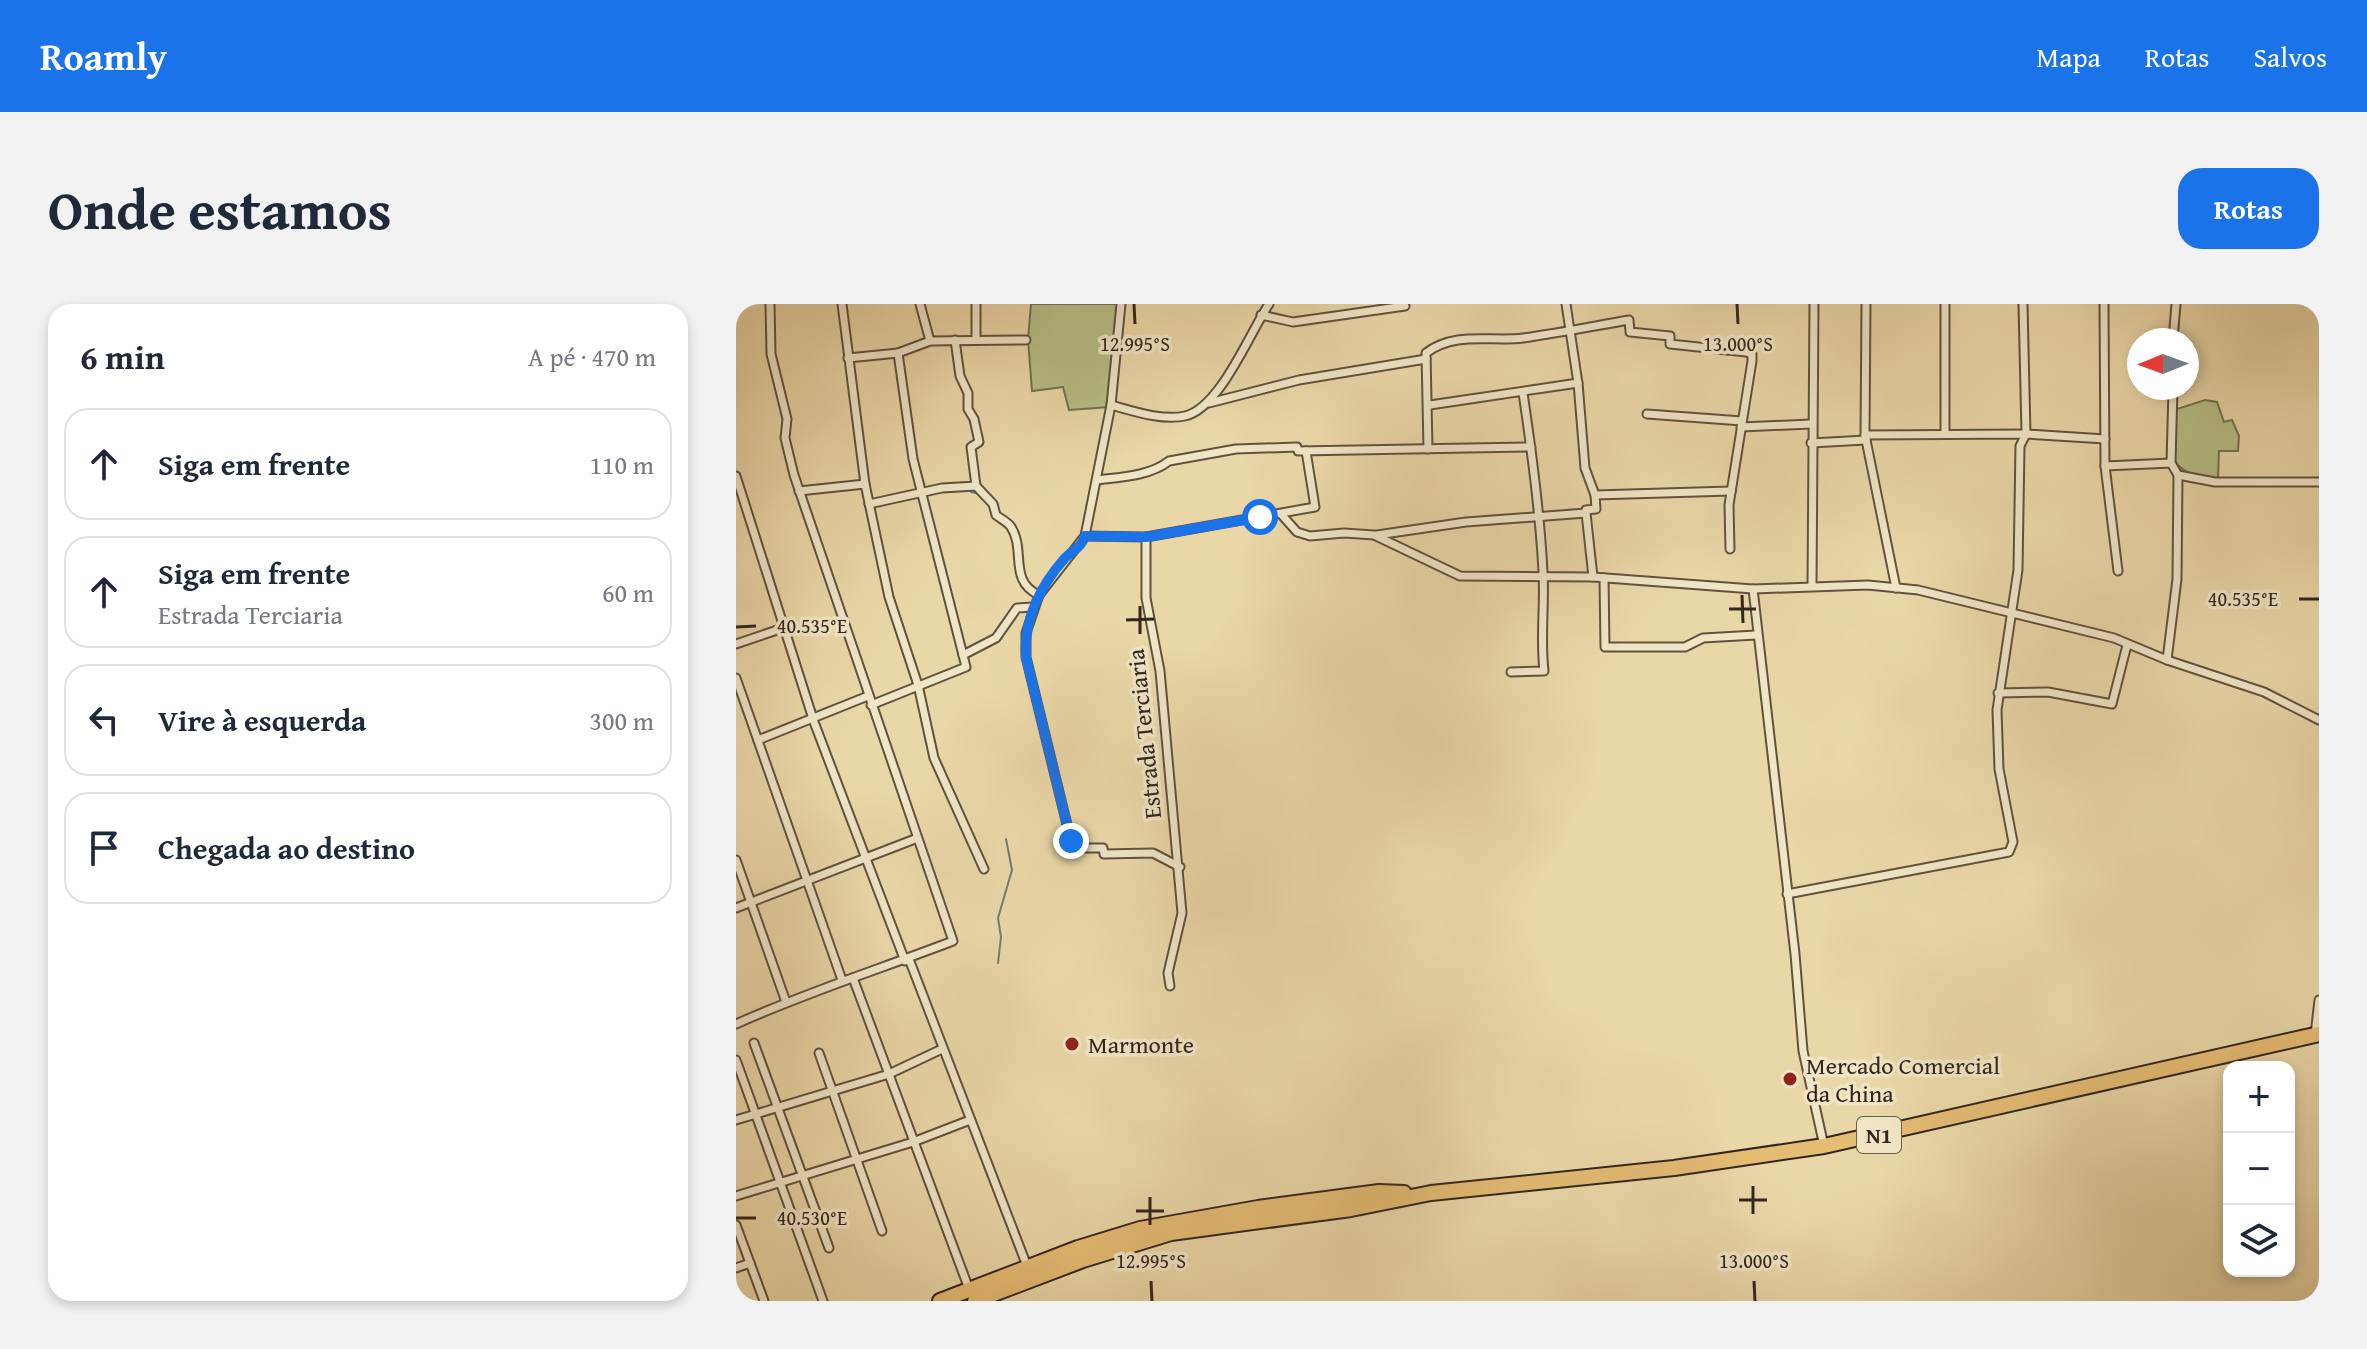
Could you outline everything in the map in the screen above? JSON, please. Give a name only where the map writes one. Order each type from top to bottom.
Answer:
[{"type":"highway","name":"N1","points":[[940,1301],[972,1295],[1171,1233],[1322,1214],[1431,1193],[1674,1168],[1824,1146],[2317,1034]]},
{"type":"highway","name":"N1","points":[[972,1295],[1027,1266],[1090,1244],[1183,1220],[1379,1192],[1431,1193]]},
{"type":"street","points":[[736,1024],[842,980],[907,960],[953,941],[915,839],[799,491],[788,451],[787,419],[771,354],[770,304]]},
{"type":"street","points":[[842,304],[865,484],[889,597],[918,685],[934,758],[984,869]]},
{"type":"street","points":[[920,304],[930,341]]},
{"type":"street","points":[[976,304],[976,340]]},
{"type":"street","points":[[1121,304],[1111,405],[1085,536],[1033,607],[1026,633],[1026,657],[1071,841],[1084,848],[1103,848],[1104,854],[1153,853],[1180,867]]},
{"type":"street","points":[[1209,403],[1269,304]]},
{"type":"street","points":[[1281,514],[1297,532],[1310,536],[1344,533],[1374,535],[1466,522],[1586,513],[1586,510],[1596,509],[1595,495],[1585,468],[1578,383],[1566,304]]},
{"type":"street","points":[[1812,585],[1814,304]]},
{"type":"street","points":[[1866,304],[1865,438],[1896,588]]},
{"type":"street","points":[[1945,304],[1945,434]]},
{"type":"street","points":[[1787,894],[2009,852],[2013,842],[1999,769],[1998,693],[2018,570],[2020,446],[2026,434],[2023,304]]},
{"type":"street","points":[[2104,304],[2105,466],[2118,571]]},
{"type":"street","points":[[2174,328],[2176,304]]},
{"type":"street","points":[[1261,315],[1293,322],[1405,306]]},
{"type":"street","points":[[1428,449],[1430,405],[1426,353],[1438,343],[1487,337],[1520,338],[1629,320],[1630,332],[1670,336],[1670,344],[1752,354],[1731,491],[1730,549]]},
{"type":"street","points":[[955,340],[960,376],[968,393],[968,409],[974,419],[979,442],[971,447],[976,486],[993,504],[996,515],[1010,524],[1017,542],[1020,575],[1026,586],[1039,595]]},
{"type":"street","points":[[848,358],[898,353],[930,341],[1026,340]]},
{"type":"street","points":[[758,740],[813,716],[918,685],[966,667],[921,493],[898,353]]},
{"type":"street","points":[[1111,405],[1167,417],[1186,416],[1209,403],[1288,382],[1426,359]]},
{"type":"street","points":[[1430,405],[1578,383]]},
{"type":"street","points":[[1511,672],[1544,671],[1540,627],[1543,576],[1540,517],[1523,393]]},
{"type":"street","points":[[2167,660],[2177,579],[2178,475],[2171,463],[2173,400]]},
{"type":"street","points":[[1647,414],[1742,424],[1811,424]]},
{"type":"street","points":[[1811,443],[1945,434],[2026,434],[2105,439]]},
{"type":"street","points":[[1097,480],[1136,474],[1161,467],[1169,461],[1236,449],[1297,447],[1298,451],[1306,451],[1531,447]]},
{"type":"street","points":[[1085,536],[1146,537],[1315,507],[1306,451]]},
{"type":"street","points":[[2105,466],[2171,463]]},
{"type":"street","points":[[2178,475],[2215,482],[2319,482]]},
{"type":"street","points":[[736,476],[783,628],[864,859],[1027,1266]]},
{"type":"street","points":[[799,491],[865,484]]},
{"type":"street","points":[[869,504],[976,486]]},
{"type":"street","points":[[1595,495],[1731,491]]},
{"type":"street","points":[[1586,513],[1593,577]]},
{"type":"street","points":[[1374,535],[1460,576],[1593,577],[1753,589],[1812,585],[1910,589],[2061,623],[2264,692],[2319,720]]},
{"type":"street","name":"Estrada Terciaria","points":[[1146,537],[1146,598],[1160,671],[1180,867],[1182,913],[1168,973],[1170,986]]},
{"type":"street","points":[[1604,578],[1605,647],[1685,647],[1703,638],[1756,635]]},
{"type":"street","points":[[1887,587],[1910,589]]},
{"type":"street","points":[[1753,589],[1803,1051],[1824,1146]]},
{"type":"street","points":[[963,655],[996,638],[1017,608],[1033,607]]},
{"type":"street","points":[[736,644],[783,628]]},
{"type":"street","points":[[1998,693],[2048,692],[2112,704],[2127,645]]},
{"type":"street","points":[[736,678],[842,980]]},
{"type":"street","points":[[736,709],[746,706]]},
{"type":"street","points":[[736,908],[915,839]]},
{"type":"street","points":[[736,860],[786,1002]]},
{"type":"street","points":[[853,978],[972,1295]]},
{"type":"street","points":[[2317,1034],[2319,1000]]},
{"type":"street","points":[[754,1043],[829,1248]]},
{"type":"street","points":[[736,1120],[889,1074],[942,1049]]},
{"type":"street","points":[[819,1053],[882,1231]]},
{"type":"street","points":[[736,1060],[823,1301]]},
{"type":"street","points":[[736,1196],[913,1142],[970,1120]]},
{"type":"street","points":[[736,1225],[764,1301]]},
{"type":"street","points":[[736,1268],[750,1263]]},
{"type":"green space","points":[[1031,304],[1119,304],[1110,407],[1069,410],[1063,387],[1032,391],[1028,339]]},
{"type":"green space","points":[[2205,400],[2217,402],[2224,422],[2232,420],[2239,436],[2238,451],[2219,451],[2218,479],[2187,472],[2174,459],[2174,410]]},
{"type":"waterway","points":[[971,492],[980,494]]},
{"type":"waterway","points":[[871,527],[876,552]]},
{"type":"waterway","points":[[1020,541],[1021,562]]},
{"type":"waterway","points":[[998,963],[1001,937],[998,918],[1012,870],[1006,839]]},
{"type":"place","name":"Marmonte","points":[[1072,1044]]},
{"type":"place","name":"Mercado Comercial da China","points":[[1790,1079]]},
{"type":"route","points":[[1071,841],[1026,657],[1026,633],[1039,595],[1052,574],[1082,544],[1085,536],[1146,537],[1260,517]]}]
